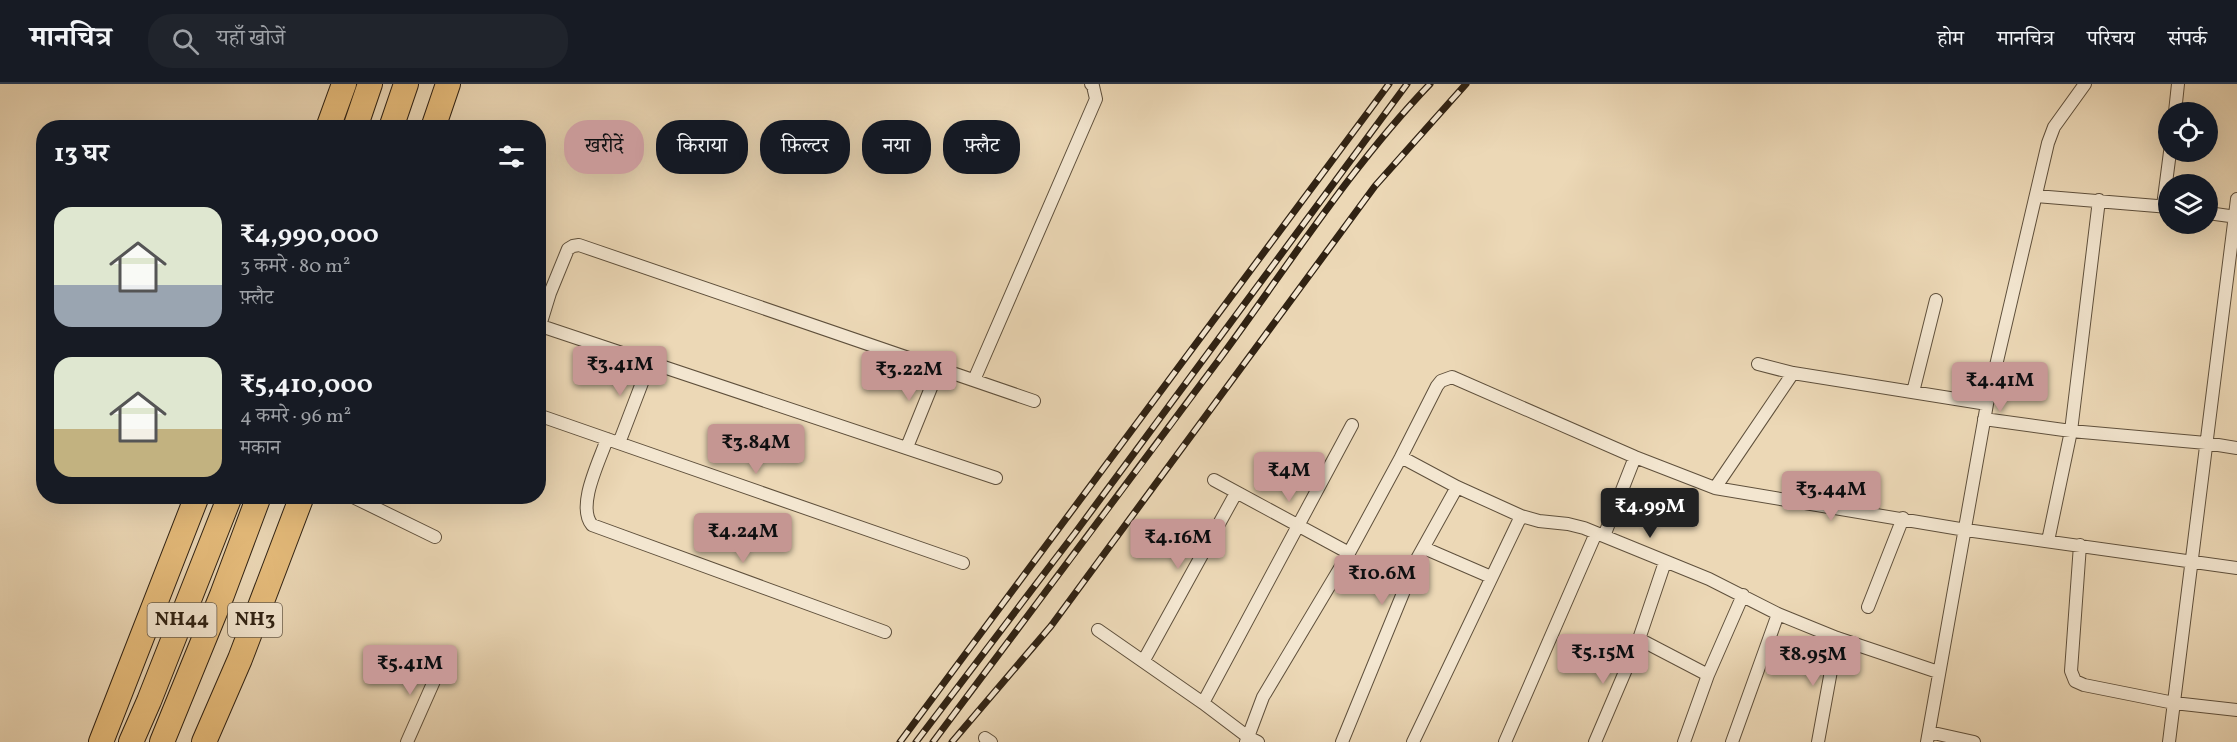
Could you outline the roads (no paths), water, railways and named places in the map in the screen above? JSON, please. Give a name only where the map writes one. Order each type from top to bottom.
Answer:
[{"type":"highway","points":[[331,120],[344,84]]},
{"type":"highway","points":[[358,120],[370,84]]},
{"type":"highway","points":[[394,120],[406,84]]},
{"type":"highway","points":[[436,120],[448,84]]},
{"type":"highway","points":[[105,738],[194,504]]},
{"type":"highway","name":"NH44","points":[[131,742],[227,504]]},
{"type":"highway","name":"NH44","points":[[162,742],[256,504]]},
{"type":"highway","name":"NH3","points":[[204,742],[240,659],[299,504]]},
{"type":"street","points":[[974,380],[1096,99],[1094,86],[1091,84]]},
{"type":"street","points":[[1974,742],[1928,737],[1938,672],[1966,530],[1987,404],[2050,136],[2085,84]]},
{"type":"street","points":[[2176,102],[2178,84]]},
{"type":"street","points":[[2036,196],[2158,206]]},
{"type":"street","points":[[2169,742],[2237,199]]},
{"type":"street","points":[[2049,541],[2071,431],[2099,200]]},
{"type":"street","points":[[2218,214],[2236,217]]},
{"type":"street","points":[[546,288],[568,249],[579,245],[1034,400]]},
{"type":"street","points":[[1913,392],[1936,300]]},
{"type":"street","points":[[546,331],[650,362],[996,478]]},
{"type":"street","points":[[650,362],[586,504],[587,518],[592,525],[885,632]]},
{"type":"street","points":[[1758,364],[1793,373],[1987,404]]},
{"type":"street","points":[[907,447],[939,368]]},
{"type":"street","points":[[1715,489],[1793,373]]},
{"type":"street","points":[[1098,630],[1144,660],[1251,740],[1263,697],[1349,553],[1437,386],[1441,381],[1452,377],[1635,457],[1715,489],[1966,530],[2237,568]]},
{"type":"street","points":[[546,418],[963,563]]},
{"type":"street","points":[[1984,419],[2071,431],[2206,443],[2237,448]]},
{"type":"street","points":[[1203,703],[1352,425]]},
{"type":"street","points":[[1401,457],[1456,487],[1521,516],[1539,521],[1568,524],[1600,534],[1709,579],[1778,614],[1837,638],[1938,672]]},
{"type":"street","points":[[1506,742],[1635,457]]},
{"type":"street","points":[[1214,480],[1349,553]]},
{"type":"street","points":[[1342,742],[1424,548],[1456,487]]},
{"type":"street","points":[[1144,660],[1236,492]]},
{"type":"street","points":[[367,504],[435,537]]},
{"type":"street","points":[[1413,742],[1521,516]]},
{"type":"street","points":[[1868,607],[1903,518]]},
{"type":"street","points":[[2080,545],[2071,670],[2073,678],[2084,685],[2174,703],[2237,710]]},
{"type":"street","points":[[1424,548],[1491,577]]},
{"type":"street","points":[[1595,742],[1639,639],[1665,562]]},
{"type":"street","points":[[1684,742],[1708,675],[1743,595]]},
{"type":"street","points":[[1732,742],[1778,614]]},
{"type":"street","points":[[1818,742],[1837,638]]},
{"type":"street","points":[[1639,639],[1708,675]]},
{"type":"street","points":[[407,742],[442,663]]},
{"type":"railway","points":[[900,742],[1389,84]]},
{"type":"railway","points":[[916,742],[1075,533],[1407,84]]},
{"type":"railway","points":[[933,742],[1218,361],[1346,184],[1373,149],[1430,84]]},
{"type":"railway","points":[[952,742],[1051,626],[1375,186],[1466,84]]}]
